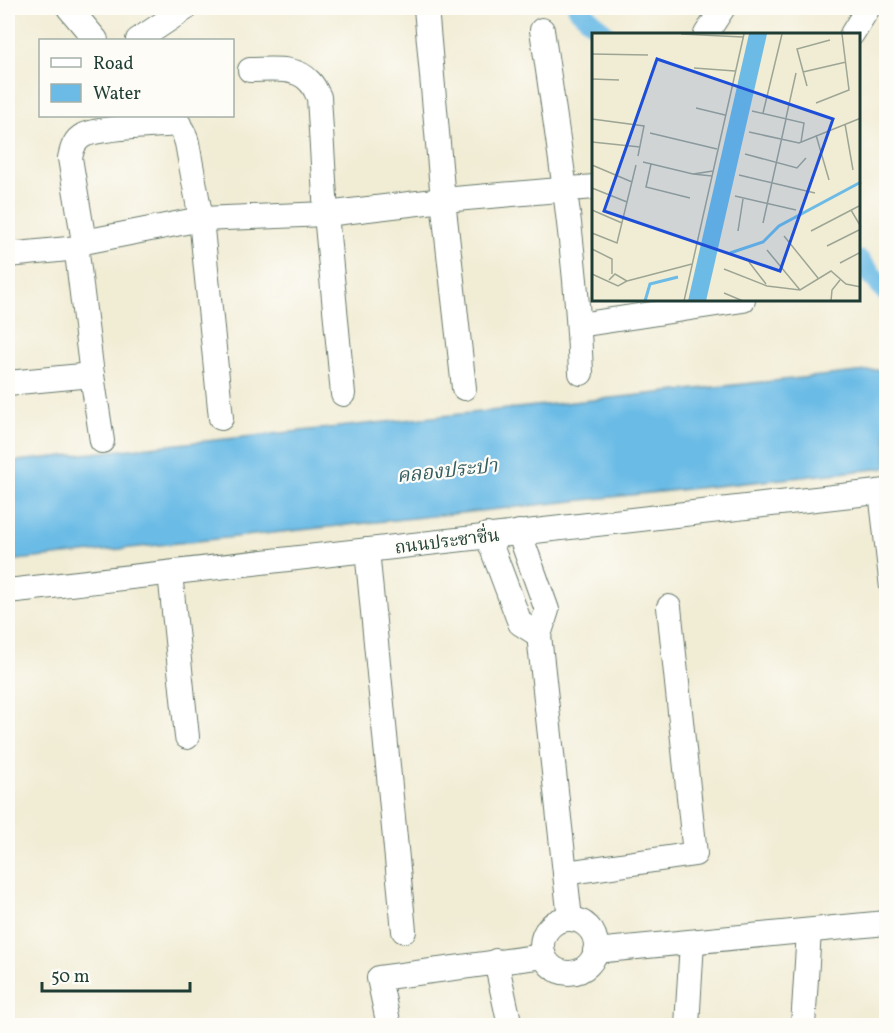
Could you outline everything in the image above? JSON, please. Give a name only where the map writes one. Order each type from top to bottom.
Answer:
[{"type":"street","points":[[69,8],[95,39]]},
{"type":"street","points":[[140,39],[186,8]]},
{"type":"street","points":[[426,8],[442,200],[464,388]]},
{"type":"street","points":[[707,33],[723,8]]},
{"type":"street","points":[[853,33],[868,8]]},
{"type":"street","points":[[542,30],[567,190],[581,373]]},
{"type":"street","points":[[250,70],[298,73],[310,81],[319,98],[326,214],[343,394]]},
{"type":"street","points":[[102,441],[92,375],[81,245],[70,158],[73,146],[82,136],[98,132],[173,120],[185,134],[201,219],[221,418]]},
{"type":"street","points":[[8,255],[81,245],[201,219],[326,214],[442,200],[592,187]]},
{"type":"street","points":[[579,325],[730,302]]},
{"type":"street","points":[[8,383],[92,375]]},
{"type":"street","name":"ถนนประชาชื่น","points":[[8,591],[881,491]]},
{"type":"street","points":[[519,532],[547,610],[539,635],[570,919]]},
{"type":"street","points":[[487,536],[520,623],[539,635]]},
{"type":"street","points":[[367,550],[404,931]]},
{"type":"street","points":[[170,573],[187,737]]},
{"type":"street","points":[[565,873],[695,854],[669,607]]},
{"type":"street","points":[[570,919],[586,925],[592,933],[595,951],[586,967],[569,973],[560,972],[552,967],[543,956],[542,944],[548,928],[562,920],[570,919]]},
{"type":"street","points":[[595,951],[886,923]]},
{"type":"street","points":[[803,1026],[809,930]]},
{"type":"street","points":[[687,1026],[692,942]]},
{"type":"street","points":[[388,1026],[379,978],[543,956]]},
{"type":"street","points":[[496,961],[510,1026]]},
{"type":"lane","points":[[881,491],[886,588]]},
{"type":"water","name":"คลองประปา","points":[[886,369],[886,468],[8,561],[8,462]]},
{"type":"waterway","points":[[578,8],[604,33]]},
{"type":"waterway","points":[[861,262],[886,292]]}]
